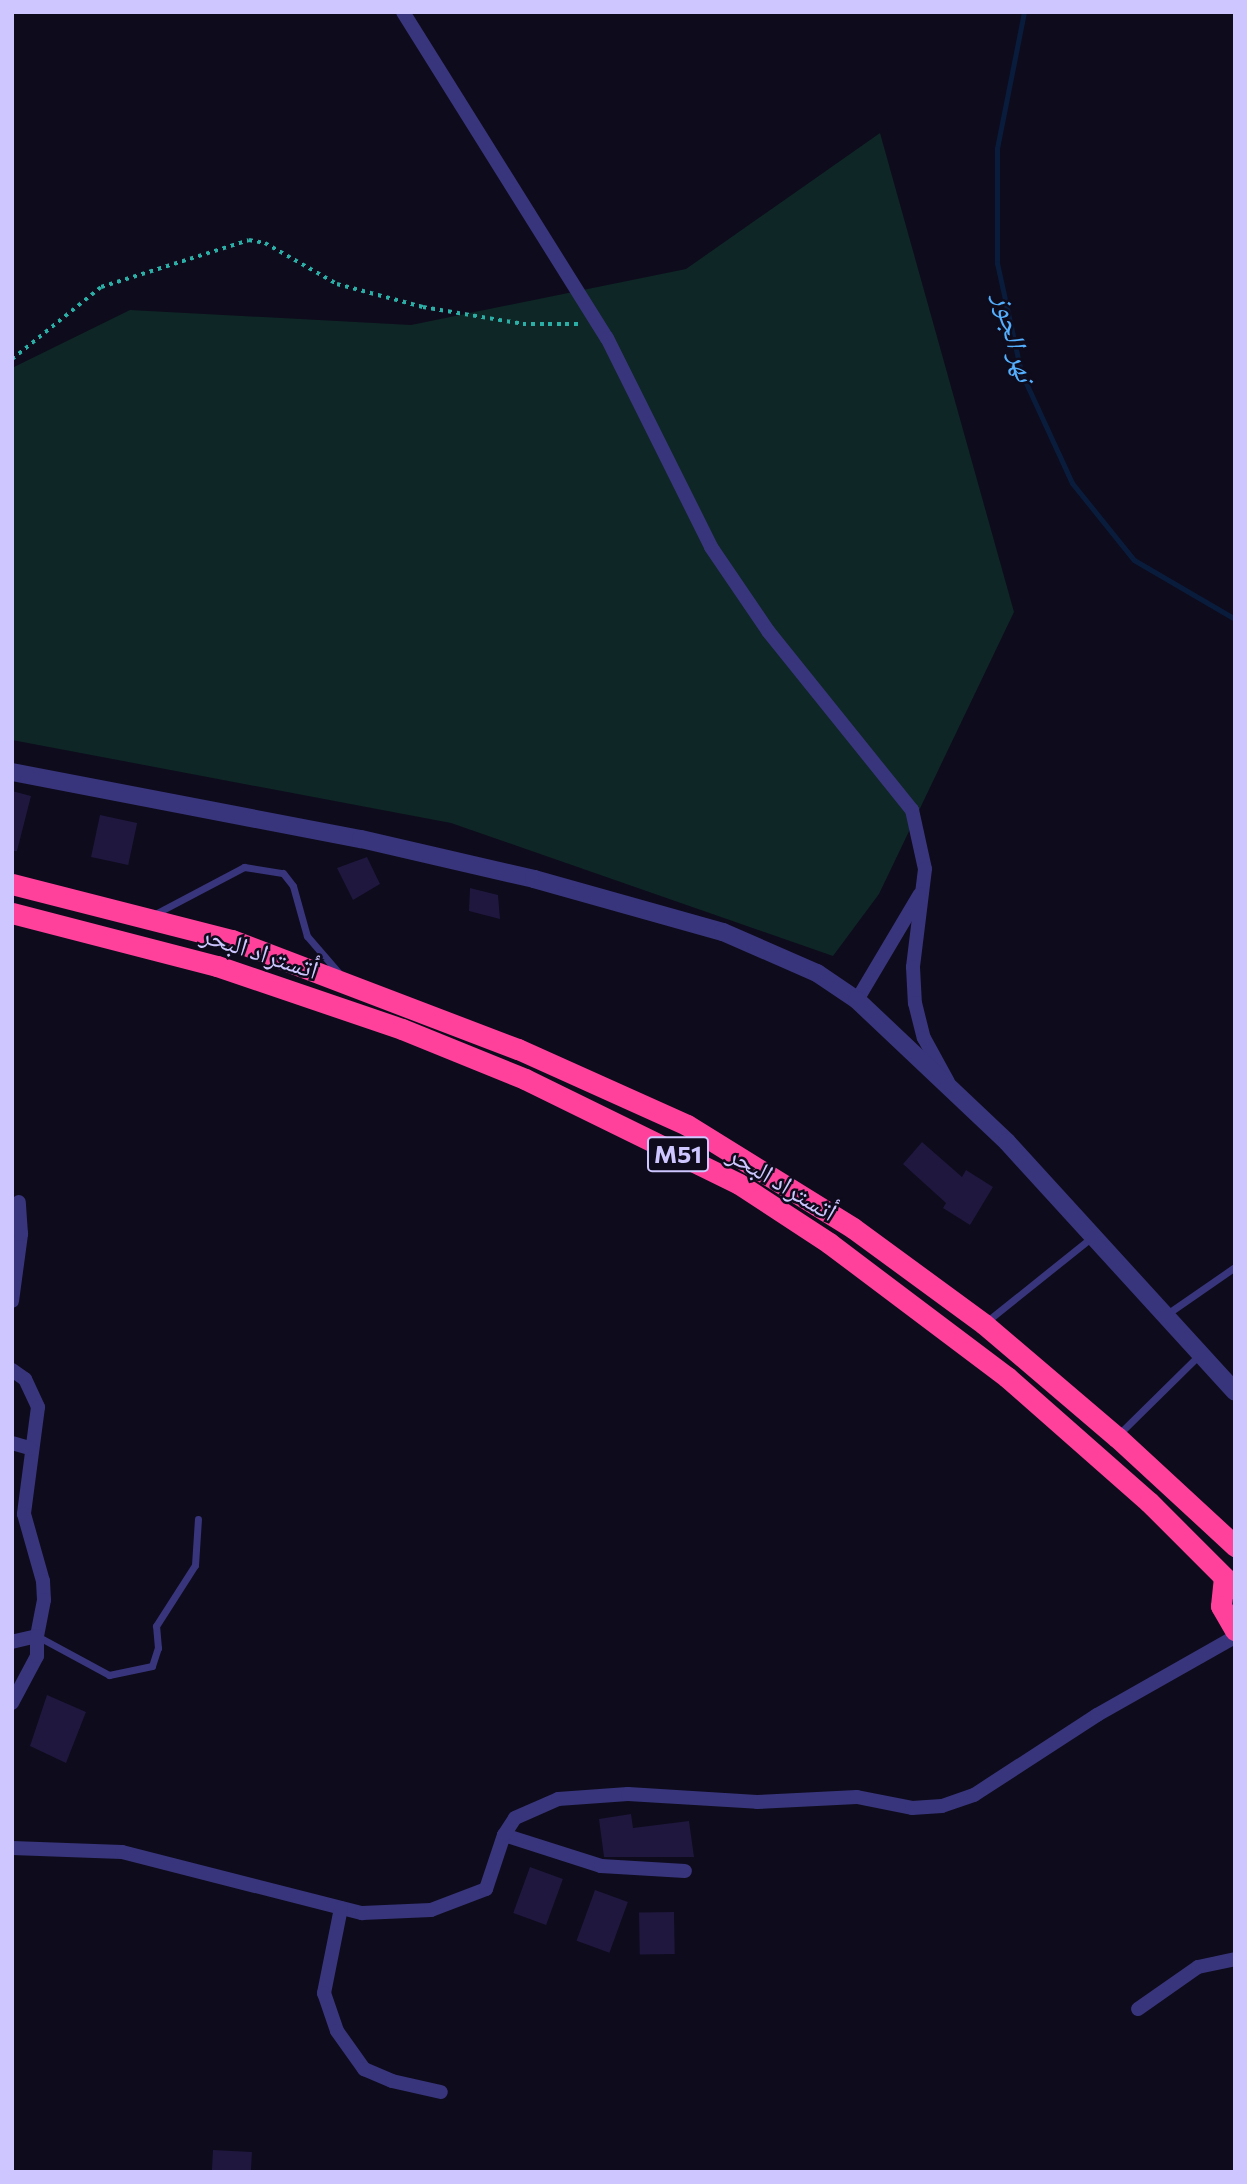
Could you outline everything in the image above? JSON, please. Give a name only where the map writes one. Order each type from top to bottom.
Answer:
[{"type":"highway","name":"أتستراد البحر","points":[[12,884],[232,940],[518,1049],[687,1125],[853,1228],[984,1324],[1117,1437],[1235,1546]]},
{"type":"highway","name":"أتستراد البحر","points":[[12,913],[217,966],[402,1029],[525,1079],[739,1184],[829,1243],[1007,1377],[1149,1502],[1229,1583]]},
{"type":"highway","points":[[1229,1583],[1221,1606],[1235,1630]]},
{"type":"street","points":[[403,12],[598,325],[711,547],[768,631],[912,810],[925,857],[924,887],[913,967],[915,1003],[924,1038],[954,1093]]},
{"type":"street","points":[[12,772],[361,839],[534,879],[746,940],[817,972],[857,1000],[1095,1234],[1235,1392]]},
{"type":"street","points":[[857,1000],[924,887]]},
{"type":"street","points":[[12,1301],[21,1234],[19,1202]]},
{"type":"street","points":[[12,1370],[25,1379],[38,1407],[30,1448],[24,1514],[43,1581],[37,1656],[12,1703]]},
{"type":"street","points":[[12,1444],[30,1448]]},
{"type":"street","points":[[12,1642],[37,1636]]},
{"type":"street","points":[[12,1848],[122,1852],[341,1908],[390,1914],[431,1910],[474,1897],[486,1889],[503,1835],[529,1809],[558,1799],[614,1795],[757,1802],[857,1797],[912,1808],[942,1806],[974,1795],[1097,1715],[1235,1637]]},
{"type":"street","points":[[503,1835],[601,1866],[685,1871]]},
{"type":"street","points":[[341,1908],[324,1993],[337,2031],[364,2069],[392,2081],[442,2092]]},
{"type":"street","points":[[1138,2009],[1198,1967],[1235,1959]]},
{"type":"lane","points":[[149,917],[244,867],[283,873],[291,881],[300,923],[315,948],[337,970],[366,989]]},
{"type":"lane","points":[[984,1324],[1095,1234]]},
{"type":"lane","points":[[1167,1315],[1235,1267]]},
{"type":"lane","points":[[1117,1437],[1201,1354]]},
{"type":"lane","points":[[37,1636],[109,1675],[152,1666],[158,1648],[156,1626],[195,1565],[198,1519]]},
{"type":"path","points":[[12,359],[101,287],[249,240],[265,243],[337,284],[424,307],[523,324],[598,325]]},
{"type":"green space","points":[[880,133],[1014,612],[879,894],[833,956],[451,823],[12,740],[12,368],[130,310],[411,325],[686,269]]},
{"type":"building","points":[[12,791],[31,796],[17,851],[12,851]]},
{"type":"building","points":[[100,815],[137,823],[128,865],[91,857]]},
{"type":"building","points":[[367,857],[380,884],[353,900],[337,868]]},
{"type":"building","points":[[470,888],[498,895],[500,919],[469,911]]},
{"type":"building","points":[[922,1142],[962,1177],[966,1170],[993,1187],[970,1225],[943,1208],[946,1203],[903,1164]]},
{"type":"building","points":[[47,1695],[86,1712],[66,1763],[30,1746]]},
{"type":"building","points":[[631,1814],[633,1828],[689,1821],[694,1857],[604,1857],[599,1819]]},
{"type":"building","points":[[530,1867],[563,1879],[546,1925],[513,1913]]},
{"type":"building","points":[[595,1890],[628,1902],[609,1953],[577,1941]]},
{"type":"building","points":[[674,1912],[675,1954],[640,1955],[639,1913]]},
{"type":"building","points":[[213,2150],[252,2152],[251,2172],[212,2172]]},
{"type":"waterway","name":"نهر الجوز","points":[[1024,12],[997,148],[997,263],[1021,372],[1072,483],[1134,560],[1235,619]]}]
